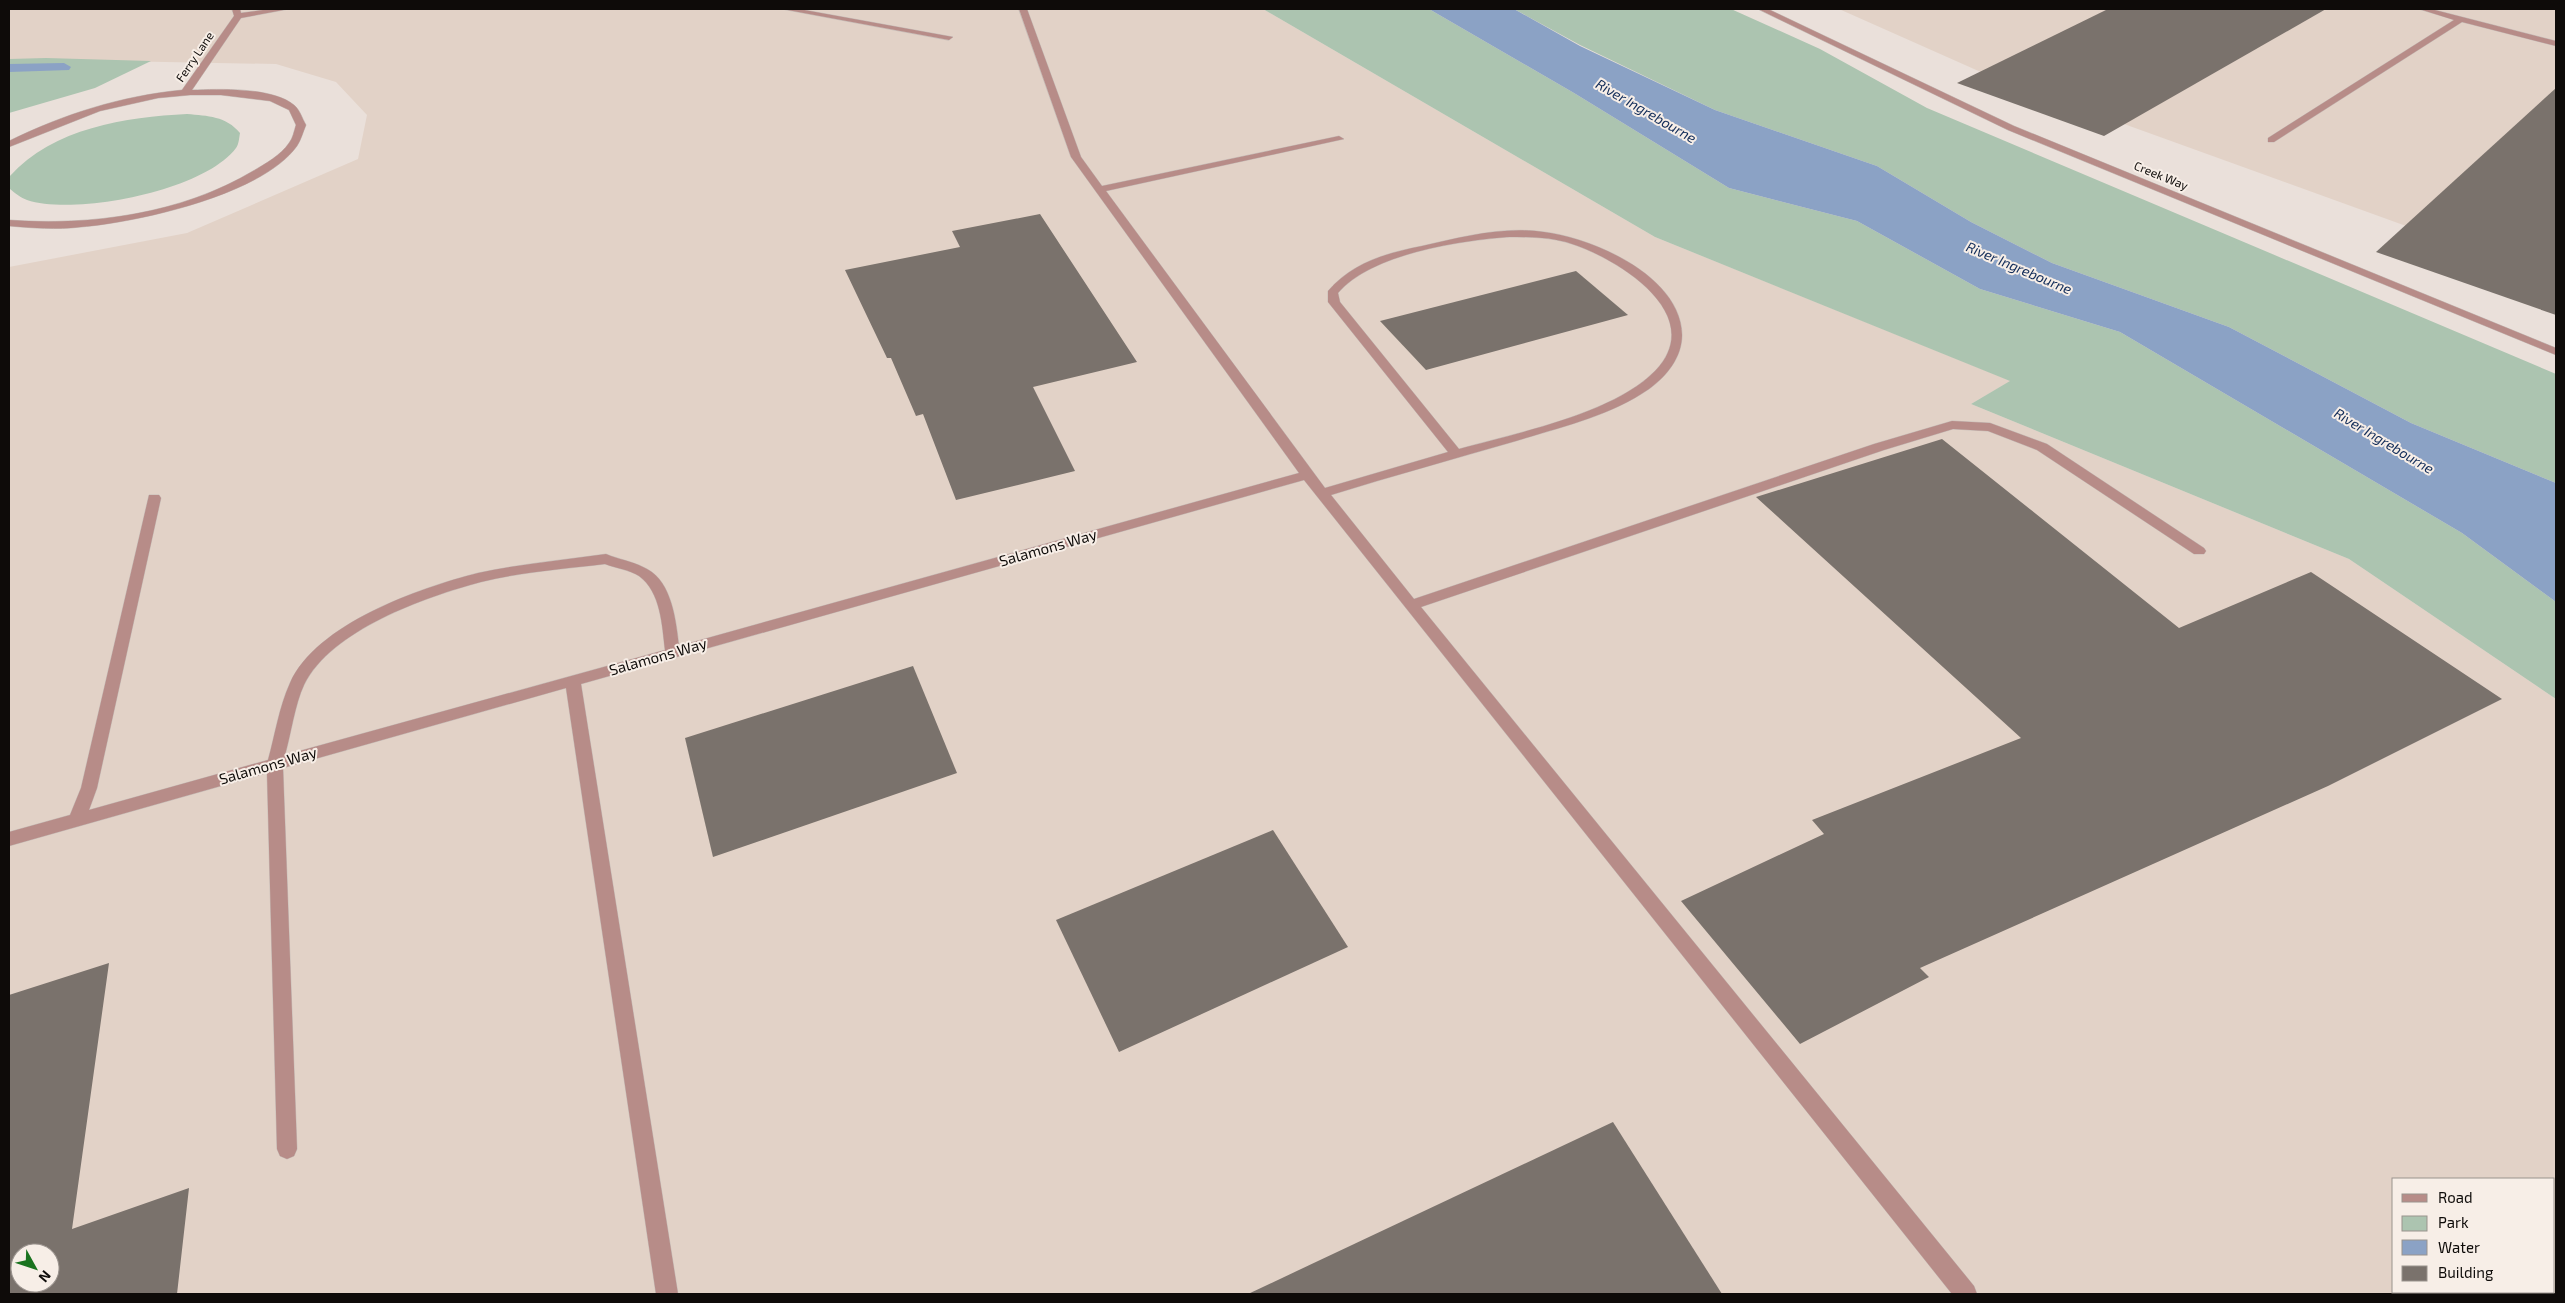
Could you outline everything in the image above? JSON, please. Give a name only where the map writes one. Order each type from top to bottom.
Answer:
[{"type":"street","points":[[237,12],[286,9]]},
{"type":"street","points":[[786,9],[949,37]]},
{"type":"street","points":[[1023,9],[1076,157],[1307,475],[1966,1294]]},
{"type":"street","name":"Creek Way","points":[[1762,9],[2011,128],[2556,352]]},
{"type":"street","points":[[2423,9],[2556,44]]},
{"type":"street","name":"Ferry Lane","points":[[185,93],[237,12]]},
{"type":"street","points":[[2271,140],[2461,19]]},
{"type":"street","points":[[9,144],[39,129],[86,112],[136,100],[185,93],[231,92],[268,98],[292,109],[301,125],[292,145],[267,167],[225,188],[172,207],[112,220],[55,226],[9,223]]},
{"type":"street","points":[[1100,190],[1339,139]]},
{"type":"street","points":[[1322,494],[1549,427],[1599,409],[1645,386],[1669,364],[1678,336],[1671,307],[1652,286],[1588,245],[1560,237],[1510,232],[1405,252],[1363,267],[1339,282],[1332,292],[1334,302],[1456,454]]},
{"type":"street","points":[[1412,605],[1879,447],[1952,425],[1990,427],[2042,447],[2199,551]]},
{"type":"street","name":"Salamons Way","points":[[9,839],[1307,475]]},
{"type":"street","points":[[77,820],[89,788],[154,498]]},
{"type":"street","points":[[287,1149],[275,764],[297,684],[322,650],[350,629],[398,605],[479,578],[535,568],[606,559],[644,573],[660,592],[668,613],[673,653]]},
{"type":"street","points":[[573,681],[667,1294]]},
{"type":"shaded area","points":[[9,9],[1263,9],[1655,237],[2011,381],[1971,404],[2349,559],[2556,699],[2556,1294],[9,1294],[9,267],[187,233],[358,159],[367,115],[336,82],[276,64],[9,59]]},
{"type":"shaded area","points":[[1839,9],[2556,9],[2556,290],[2442,239],[1983,73]]},
{"type":"green space","points":[[1263,9],[1429,9],[1574,93],[1729,188],[1857,221],[1980,289],[2120,332],[2462,533],[2556,602],[2556,699],[2349,559],[1971,404],[2010,381],[1655,237]]},
{"type":"green space","points":[[1514,9],[1731,9],[1820,49],[1927,108],[2556,374],[2556,483],[2411,423],[2229,327],[2052,263],[1971,222],[1877,166],[1715,110],[1580,45]]},
{"type":"green space","points":[[46,58],[151,61],[95,88],[9,113],[9,59]]},
{"type":"green space","points":[[187,114],[209,116],[223,120],[235,127],[240,133],[236,148],[220,163],[197,177],[168,188],[138,196],[75,205],[48,204],[27,200],[10,189],[10,176],[27,160],[47,146],[69,136],[116,122]]},
{"type":"water","name":"River Ingrebourne","points":[[1429,9],[1514,9],[1580,46],[1715,110],[1877,166],[1971,222],[2052,263],[2229,327],[2411,423],[2556,483],[2556,602],[2462,533],[2120,332],[1980,289],[1857,221],[1729,188],[1574,93]]},
{"type":"building","points":[[2108,9],[2326,9],[2104,136],[1957,83]]},
{"type":"building","points":[[2556,88],[2556,315],[2376,252]]},
{"type":"building","points":[[1040,214],[1137,362],[1033,387],[1075,471],[956,500],[923,414],[916,416],[891,358],[887,358],[845,270],[960,247],[952,231]]},
{"type":"building","points":[[1576,271],[1628,315],[1426,370],[1380,321]]},
{"type":"building","points":[[1942,439],[2179,628],[2311,572],[2502,699],[2328,786],[1920,968],[1929,977],[1800,1044],[1681,901],[1824,834],[1812,820],[2021,738],[1756,497]]},
{"type":"building","points":[[913,666],[957,773],[713,857],[685,738]]},
{"type":"building","points":[[1273,830],[1348,947],[1119,1052],[1056,920]]},
{"type":"building","points":[[109,963],[72,1229],[189,1188],[177,1294],[9,1294],[9,995]]},
{"type":"building","points":[[1613,1122],[1722,1294],[1248,1294]]},
{"type":"waterway","points":[[9,68],[64,67]]}]
